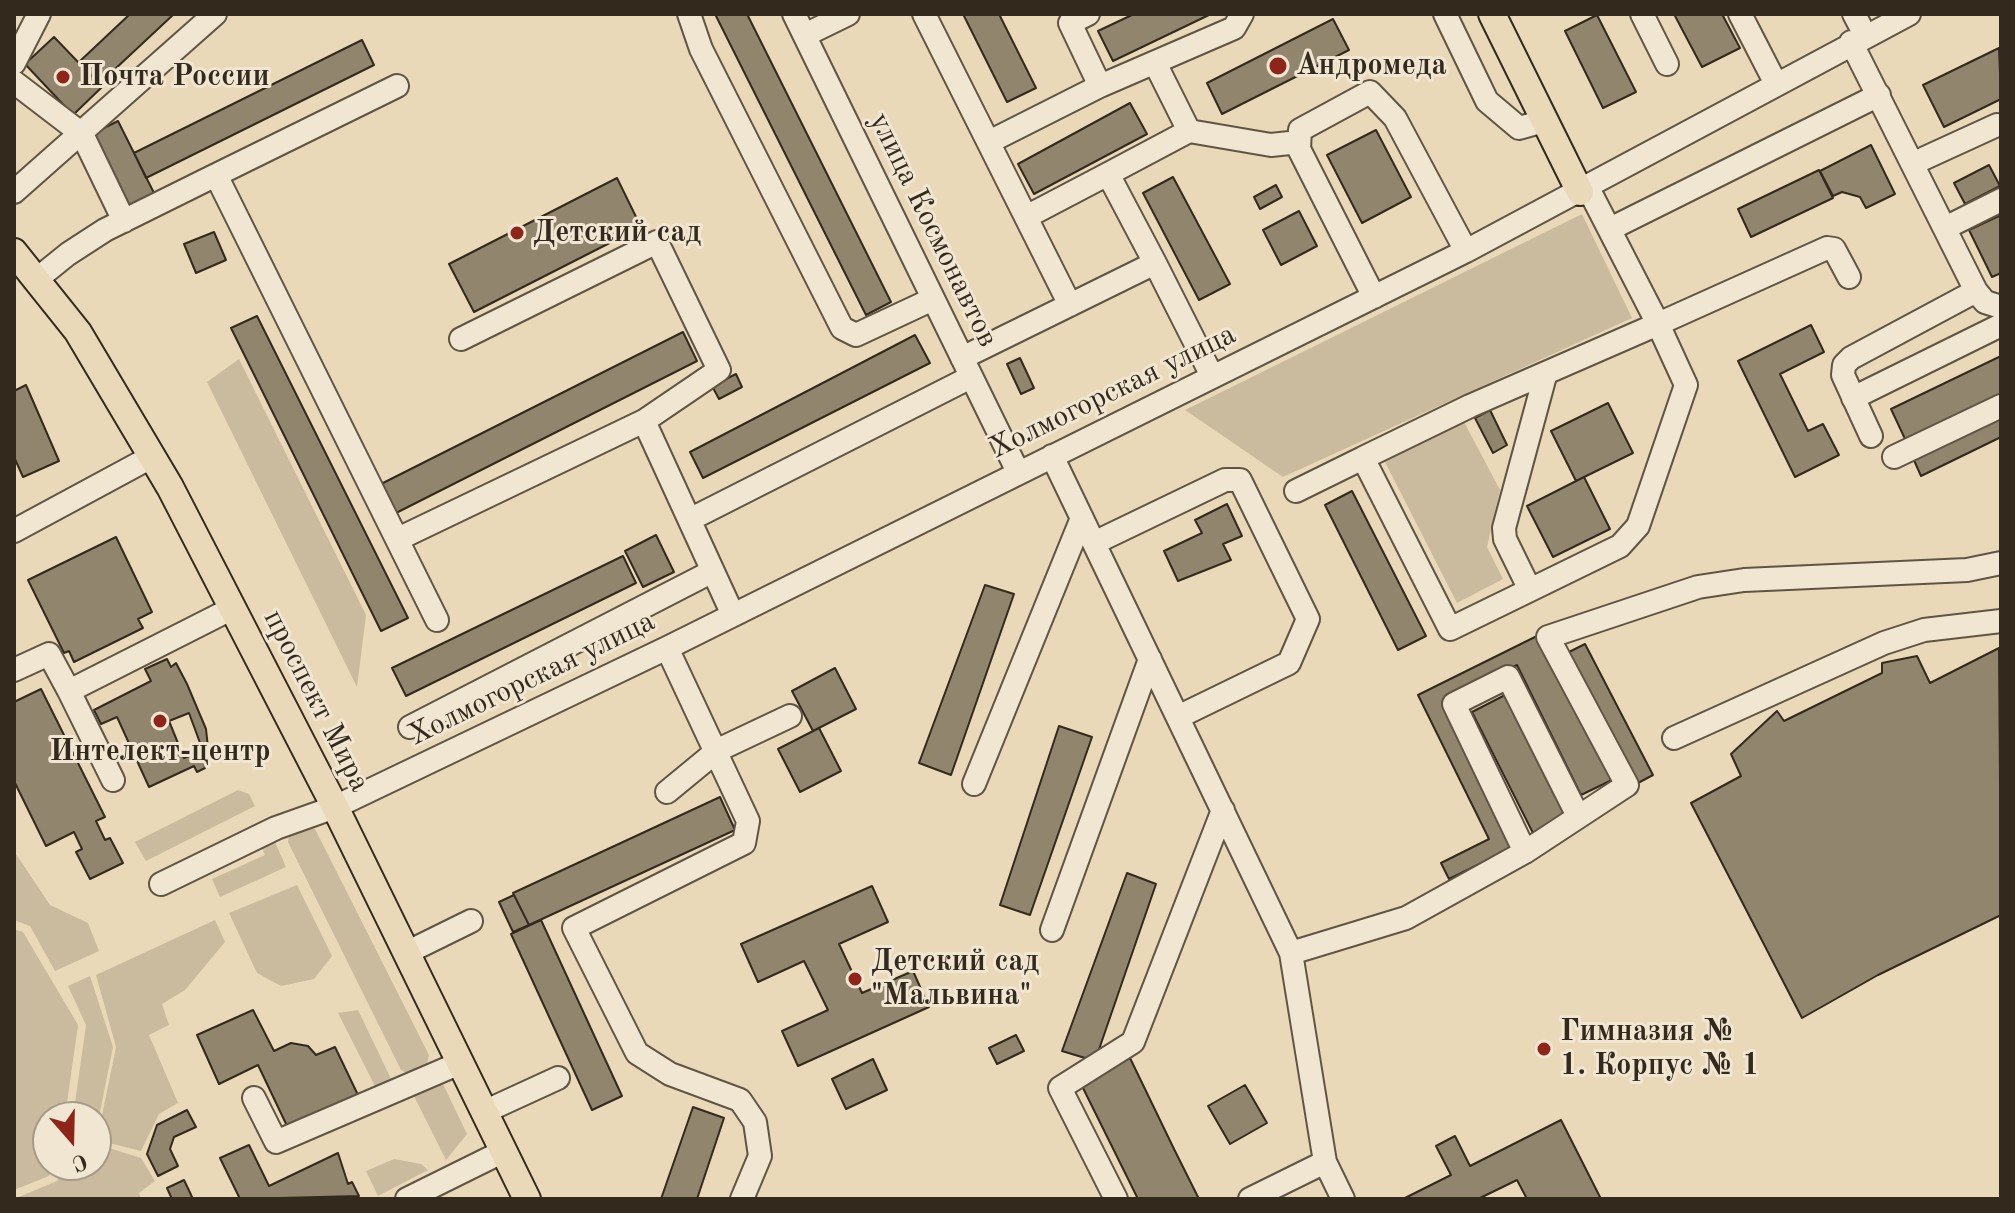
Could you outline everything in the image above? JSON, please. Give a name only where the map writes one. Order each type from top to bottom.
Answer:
[{"type":"main road","points":[[1492,14],[1544,121],[1584,190]]},
{"type":"main road","name":"проспект Мира","points":[[14,252],[78,332],[153,456],[335,807],[527,1199]]},
{"type":"street","points":[[14,63],[39,14]]},
{"type":"street","points":[[14,192],[215,14]]},
{"type":"street","points":[[689,14],[701,49],[842,328],[856,335],[933,299]]},
{"type":"street","name":"улица Космонавтов","points":[[794,14],[1018,472]]},
{"type":"street","points":[[805,35],[848,14]]},
{"type":"street","points":[[924,14],[1070,305]]},
{"type":"street","points":[[1088,14],[1070,23],[1100,86]]},
{"type":"street","points":[[989,142],[1100,86],[1156,65],[1234,28],[1242,14]]},
{"type":"street","points":[[1445,14],[1487,101],[1519,128],[1544,121]]},
{"type":"street","points":[[1642,14],[1667,64]]},
{"type":"street","points":[[1740,14],[1776,84]]},
{"type":"street","points":[[1854,14],[1858,39],[1879,95],[1976,291],[1985,302],[2001,307]]},
{"type":"street","name":"Холмогорская улица","points":[[161,884],[276,828],[335,807],[667,648],[1374,297],[1584,190],[1909,14]]},
{"type":"street","points":[[1156,65],[1189,131]]},
{"type":"street","points":[[14,82],[82,134],[124,221]]},
{"type":"street","points":[[37,279],[68,254],[124,221],[397,86]]},
{"type":"street","points":[[1374,297],[1299,149],[1300,130],[1370,92],[1395,118],[1466,251]]},
{"type":"street","points":[[1610,229],[1879,95]]},
{"type":"street","points":[[1914,163],[1997,125]]},
{"type":"street","points":[[1026,217],[1189,131],[1271,145],[1299,142]]},
{"type":"street","points":[[1108,174],[1212,376]]},
{"type":"street","points":[[216,175],[437,620]]},
{"type":"street","points":[[1363,458],[1450,629],[1620,546],[1638,526],[1686,385],[1658,324],[1642,269],[1584,190]]},
{"type":"street","points":[[1945,228],[2001,200]]},
{"type":"street","points":[[398,539],[644,421],[719,370],[657,242],[461,339]]},
{"type":"street","points":[[1296,491],[1470,406],[1545,376],[1827,248],[1834,249],[1849,277]]},
{"type":"street","points":[[691,519],[966,368],[1070,305],[1155,263]]},
{"type":"street","points":[[1871,436],[1843,375],[1844,365],[1851,358],[1976,291]]},
{"type":"street","points":[[1853,398],[2001,325]]},
{"type":"street","points":[[1530,590],[1505,539],[1504,528],[1545,376]]},
{"type":"street","points":[[1894,457],[2001,406]]},
{"type":"street","points":[[644,421],[733,615]]},
{"type":"street","points":[[14,531],[153,456]]},
{"type":"street","points":[[1052,456],[1291,953],[1325,1162],[1343,1199]]},
{"type":"street","points":[[1094,543],[1225,480],[1240,480],[1308,619],[1289,663],[1178,717]]},
{"type":"street","points":[[974,784],[1082,518]]},
{"type":"street","points":[[1291,953],[1406,918],[1525,852],[1627,785],[1548,637],[1698,587],[1728,582],[1967,570],[2001,563]]},
{"type":"street","points":[[410,727],[711,572]]},
{"type":"street","points":[[69,691],[233,608]]},
{"type":"street","points":[[1674,738],[1884,643],[1924,630],[2001,621]]},
{"type":"street","points":[[667,648],[718,750],[748,821],[744,843],[574,928],[637,1053],[670,1074],[740,1100],[755,1122],[760,1156],[742,1199]]},
{"type":"street","points":[[14,670],[49,654],[113,780]]},
{"type":"street","points":[[1052,930],[1150,659]]},
{"type":"street","points":[[1525,852],[1454,704],[1508,677],[1578,816]]},
{"type":"street","points":[[667,792],[718,750],[790,716]]},
{"type":"street","points":[[1116,1199],[1060,1088],[1133,1042],[1223,810]]},
{"type":"street","points":[[406,953],[471,921]]},
{"type":"street","points":[[254,1098],[276,1142],[460,1063]]},
{"type":"street","points":[[484,1112],[558,1078]]},
{"type":"street","points":[[407,1199],[504,1151]]},
{"type":"street","points":[[1250,1199],[1325,1162]]},
{"type":"shaded area","points":[[1582,214],[1632,318],[1283,477],[1185,410]]},
{"type":"shaded area","points":[[239,359],[366,615],[357,687],[207,382]]},
{"type":"shaded area","points":[[1463,420],[1500,490],[1487,547],[1503,579],[1457,603],[1384,460]]},
{"type":"shaded area","points":[[238,790],[249,794],[255,806],[146,861],[135,842]]},
{"type":"shaded area","points":[[307,827],[315,829],[429,1055],[427,1064],[419,1071],[407,1073],[401,1070],[288,842],[289,836]]},
{"type":"shaded area","points":[[275,842],[286,867],[220,897],[212,879],[265,855],[262,848]]},
{"type":"shaded area","points":[[14,851],[50,905],[88,923],[99,951],[55,971],[30,926],[14,920]]},
{"type":"shaded area","points":[[297,885],[332,956],[314,979],[281,986],[257,973],[229,913]]},
{"type":"shaded area","points":[[215,920],[225,942],[185,990],[162,1004],[169,1025],[149,1035],[178,1103],[159,1114],[141,1151],[112,1144],[112,1101],[105,1101],[116,1047],[96,975]]},
{"type":"shaded area","points":[[14,929],[23,932],[78,1025],[67,1101],[32,1101],[32,1181],[36,1181],[14,1190]]},
{"type":"shaded area","points":[[90,976],[113,1047],[102,1101],[75,1101],[86,1025],[68,986]]},
{"type":"shaded area","points":[[358,1010],[393,1083],[377,1090],[338,1013]]},
{"type":"shaded area","points":[[442,1082],[467,1134],[446,1160],[414,1096],[415,1087]]},
{"type":"shaded area","points":[[112,1149],[141,1158],[155,1181],[139,1193],[141,1199],[14,1199],[57,1181],[112,1181]]},
{"type":"shaded area","points":[[394,1159],[421,1164],[428,1170],[378,1196],[366,1171]]},
{"type":"building","points":[[130,14],[174,14],[99,84],[79,62]]},
{"type":"building","points":[[715,14],[747,14],[891,302],[866,315]]},
{"type":"building","points":[[963,14],[999,14],[1036,88],[1007,102]]},
{"type":"building","points":[[1134,14],[1211,14],[1113,61],[1098,31]]},
{"type":"building","points":[[1674,14],[1722,14],[1740,48],[1702,67]]},
{"type":"building","points":[[1597,15],[1636,92],[1603,108],[1565,31]]},
{"type":"building","name":"Андромеда","points":[[1333,19],[1349,50],[1222,114],[1207,83]]},
{"type":"building","points":[[54,37],[102,87],[73,115],[25,64]]},
{"type":"building","points":[[362,40],[374,65],[146,178],[134,153]]},
{"type":"building","points":[[1999,48],[2001,99],[1944,127],[1923,85]]},
{"type":"building","points":[[1130,103],[1147,134],[1034,194],[1018,164]]},
{"type":"building","points":[[118,121],[154,193],[128,206],[92,134]]},
{"type":"building","points":[[1376,130],[1411,197],[1362,223],[1327,155]]},
{"type":"building","points":[[1871,145],[1895,194],[1866,208],[1860,197],[1842,192],[1833,196],[1820,171]]},
{"type":"building","points":[[1989,165],[2000,186],[1965,204],[1954,183]]},
{"type":"building","points":[[1819,170],[1833,198],[1751,237],[1738,209]]},
{"type":"building","points":[[1173,177],[1230,284],[1199,300],[1143,193]]},
{"type":"building","points":[[617,178],[641,227],[474,312],[449,264]]},
{"type":"building","points":[[1276,185],[1282,197],[1260,209],[1254,197]]},
{"type":"building","points":[[1299,211],[1317,246],[1281,265],[1263,230]]},
{"type":"building","points":[[2001,215],[2001,273],[1992,277],[1969,230]]},
{"type":"building","points":[[214,232],[226,260],[196,273],[184,244]]},
{"type":"building","points":[[257,316],[408,618],[381,631],[231,328]]},
{"type":"building","points":[[1811,325],[1824,352],[1780,374],[1808,431],[1823,424],[1839,455],[1795,477],[1738,361]]},
{"type":"building","points":[[683,332],[697,361],[396,513],[381,484]]},
{"type":"building","points":[[915,335],[930,363],[703,478],[690,452]]},
{"type":"building","points":[[2001,356],[2001,394],[1906,441],[1891,409]]},
{"type":"building","points":[[1020,358],[1034,388],[1021,394],[1007,364]]},
{"type":"building","points":[[736,374],[742,387],[719,399],[712,386]]},
{"type":"building","points":[[26,385],[59,461],[23,477],[14,457],[14,391]]},
{"type":"building","points":[[1608,403],[1633,453],[1576,481],[1551,431]]},
{"type":"building","points":[[1490,410],[1507,445],[1493,453],[1475,418]]},
{"type":"building","points":[[2001,416],[2001,437],[1921,476],[1913,458]]},
{"type":"building","points":[[1584,477],[1610,529],[1553,557],[1527,506]]},
{"type":"building","points":[[1352,491],[1426,636],[1398,650],[1325,505]]},
{"type":"building","points":[[1227,504],[1242,536],[1223,544],[1231,560],[1178,581],[1164,551],[1202,533],[1195,520]]},
{"type":"building","points":[[656,535],[674,572],[643,587],[625,551]]},
{"type":"building","points":[[116,537],[152,612],[138,619],[143,628],[74,662],[69,651],[64,653],[28,580]]},
{"type":"building","points":[[623,556],[636,583],[406,696],[392,668]]},
{"type":"building","points":[[985,585],[1014,594],[951,775],[919,763]]},
{"type":"building","points":[[1541,634],[1612,780],[1581,795],[1517,665],[1442,702],[1514,847],[1449,879],[1441,863],[1489,839],[1418,695]]},
{"type":"building","points":[[1585,644],[1653,775],[1638,783],[1569,652]]},
{"type":"building","points":[[1999,648],[2001,915],[1878,975],[1802,1018],[1691,803],[1741,776],[1731,754],[1777,711],[1784,721],[1882,673],[1882,663],[1917,656],[1930,683]]},
{"type":"building","name":"Интелект-центр","points":[[167,659],[171,667],[176,663],[187,684],[206,729],[209,757],[204,761],[205,768],[197,772],[194,766],[149,787],[117,717],[101,724],[94,710],[151,681],[145,669]]},
{"type":"building","points":[[835,668],[856,709],[813,731],[792,691]]},
{"type":"building","points":[[41,689],[105,817],[96,821],[105,840],[110,838],[123,863],[90,879],[76,852],[82,849],[74,832],[46,846],[14,781],[14,702]]},
{"type":"building","points":[[1507,694],[1568,815],[1533,833],[1472,712]]},
{"type":"building","points":[[189,713],[203,751],[184,758],[169,721]]},
{"type":"building","points":[[1059,726],[1092,737],[1030,915],[1000,905]]},
{"type":"building","points":[[819,728],[841,771],[800,792],[778,749]]},
{"type":"building","points":[[720,797],[735,830],[529,925],[513,893]]},
{"type":"building","points":[[1127,873],[1156,884],[1095,1061],[1062,1051]]},
{"type":"building","points":[[872,886],[888,922],[839,944],[862,993],[913,971],[929,1007],[798,1066],[782,1031],[828,1010],[804,961],[758,982],[741,944]]},
{"type":"building","points":[[514,895],[529,925],[513,932],[499,902]]},
{"type":"building","points":[[541,920],[622,1096],[592,1110],[511,934]]},
{"type":"building","points":[[253,1010],[274,1051],[291,1043],[308,1046],[316,1055],[335,1047],[358,1095],[288,1128],[258,1065],[219,1084],[197,1035]]},
{"type":"building","points":[[1016,1035],[1024,1051],[997,1064],[989,1048]]},
{"type":"building","points":[[1130,1058],[1199,1199],[1138,1199],[1081,1084]]},
{"type":"building","points":[[873,1059],[887,1090],[846,1109],[832,1079]]},
{"type":"building","points":[[1245,1085],[1267,1123],[1230,1144],[1208,1106]]},
{"type":"building","points":[[693,1107],[724,1118],[697,1199],[661,1199]]},
{"type":"building","points":[[187,1110],[196,1127],[174,1137],[170,1149],[178,1166],[158,1176],[147,1154],[157,1125]]},
{"type":"building","points":[[1561,1120],[1601,1199],[1527,1199],[1517,1180],[1478,1199],[1403,1199],[1451,1175],[1436,1146],[1455,1136],[1470,1166]]},
{"type":"building","points":[[249,1145],[269,1186],[338,1153],[348,1184],[352,1182],[359,1196],[240,1199],[220,1158]]},
{"type":"building","points":[[184,1180],[193,1199],[172,1199],[167,1188]]},
{"type":"place","name":"Андромеда","points":[[1278,66]]},
{"type":"place","name":"Почта России","points":[[63,77]]},
{"type":"place","name":"Детский сад","points":[[517,233]]},
{"type":"place","name":"Интелект-центр","points":[[160,721]]},
{"type":"place","name":"Детский сад \"Мальвина\"","points":[[855,979]]},
{"type":"place","name":"Гимназия № 1. Корпус № 1","points":[[1544,1049]]}]
